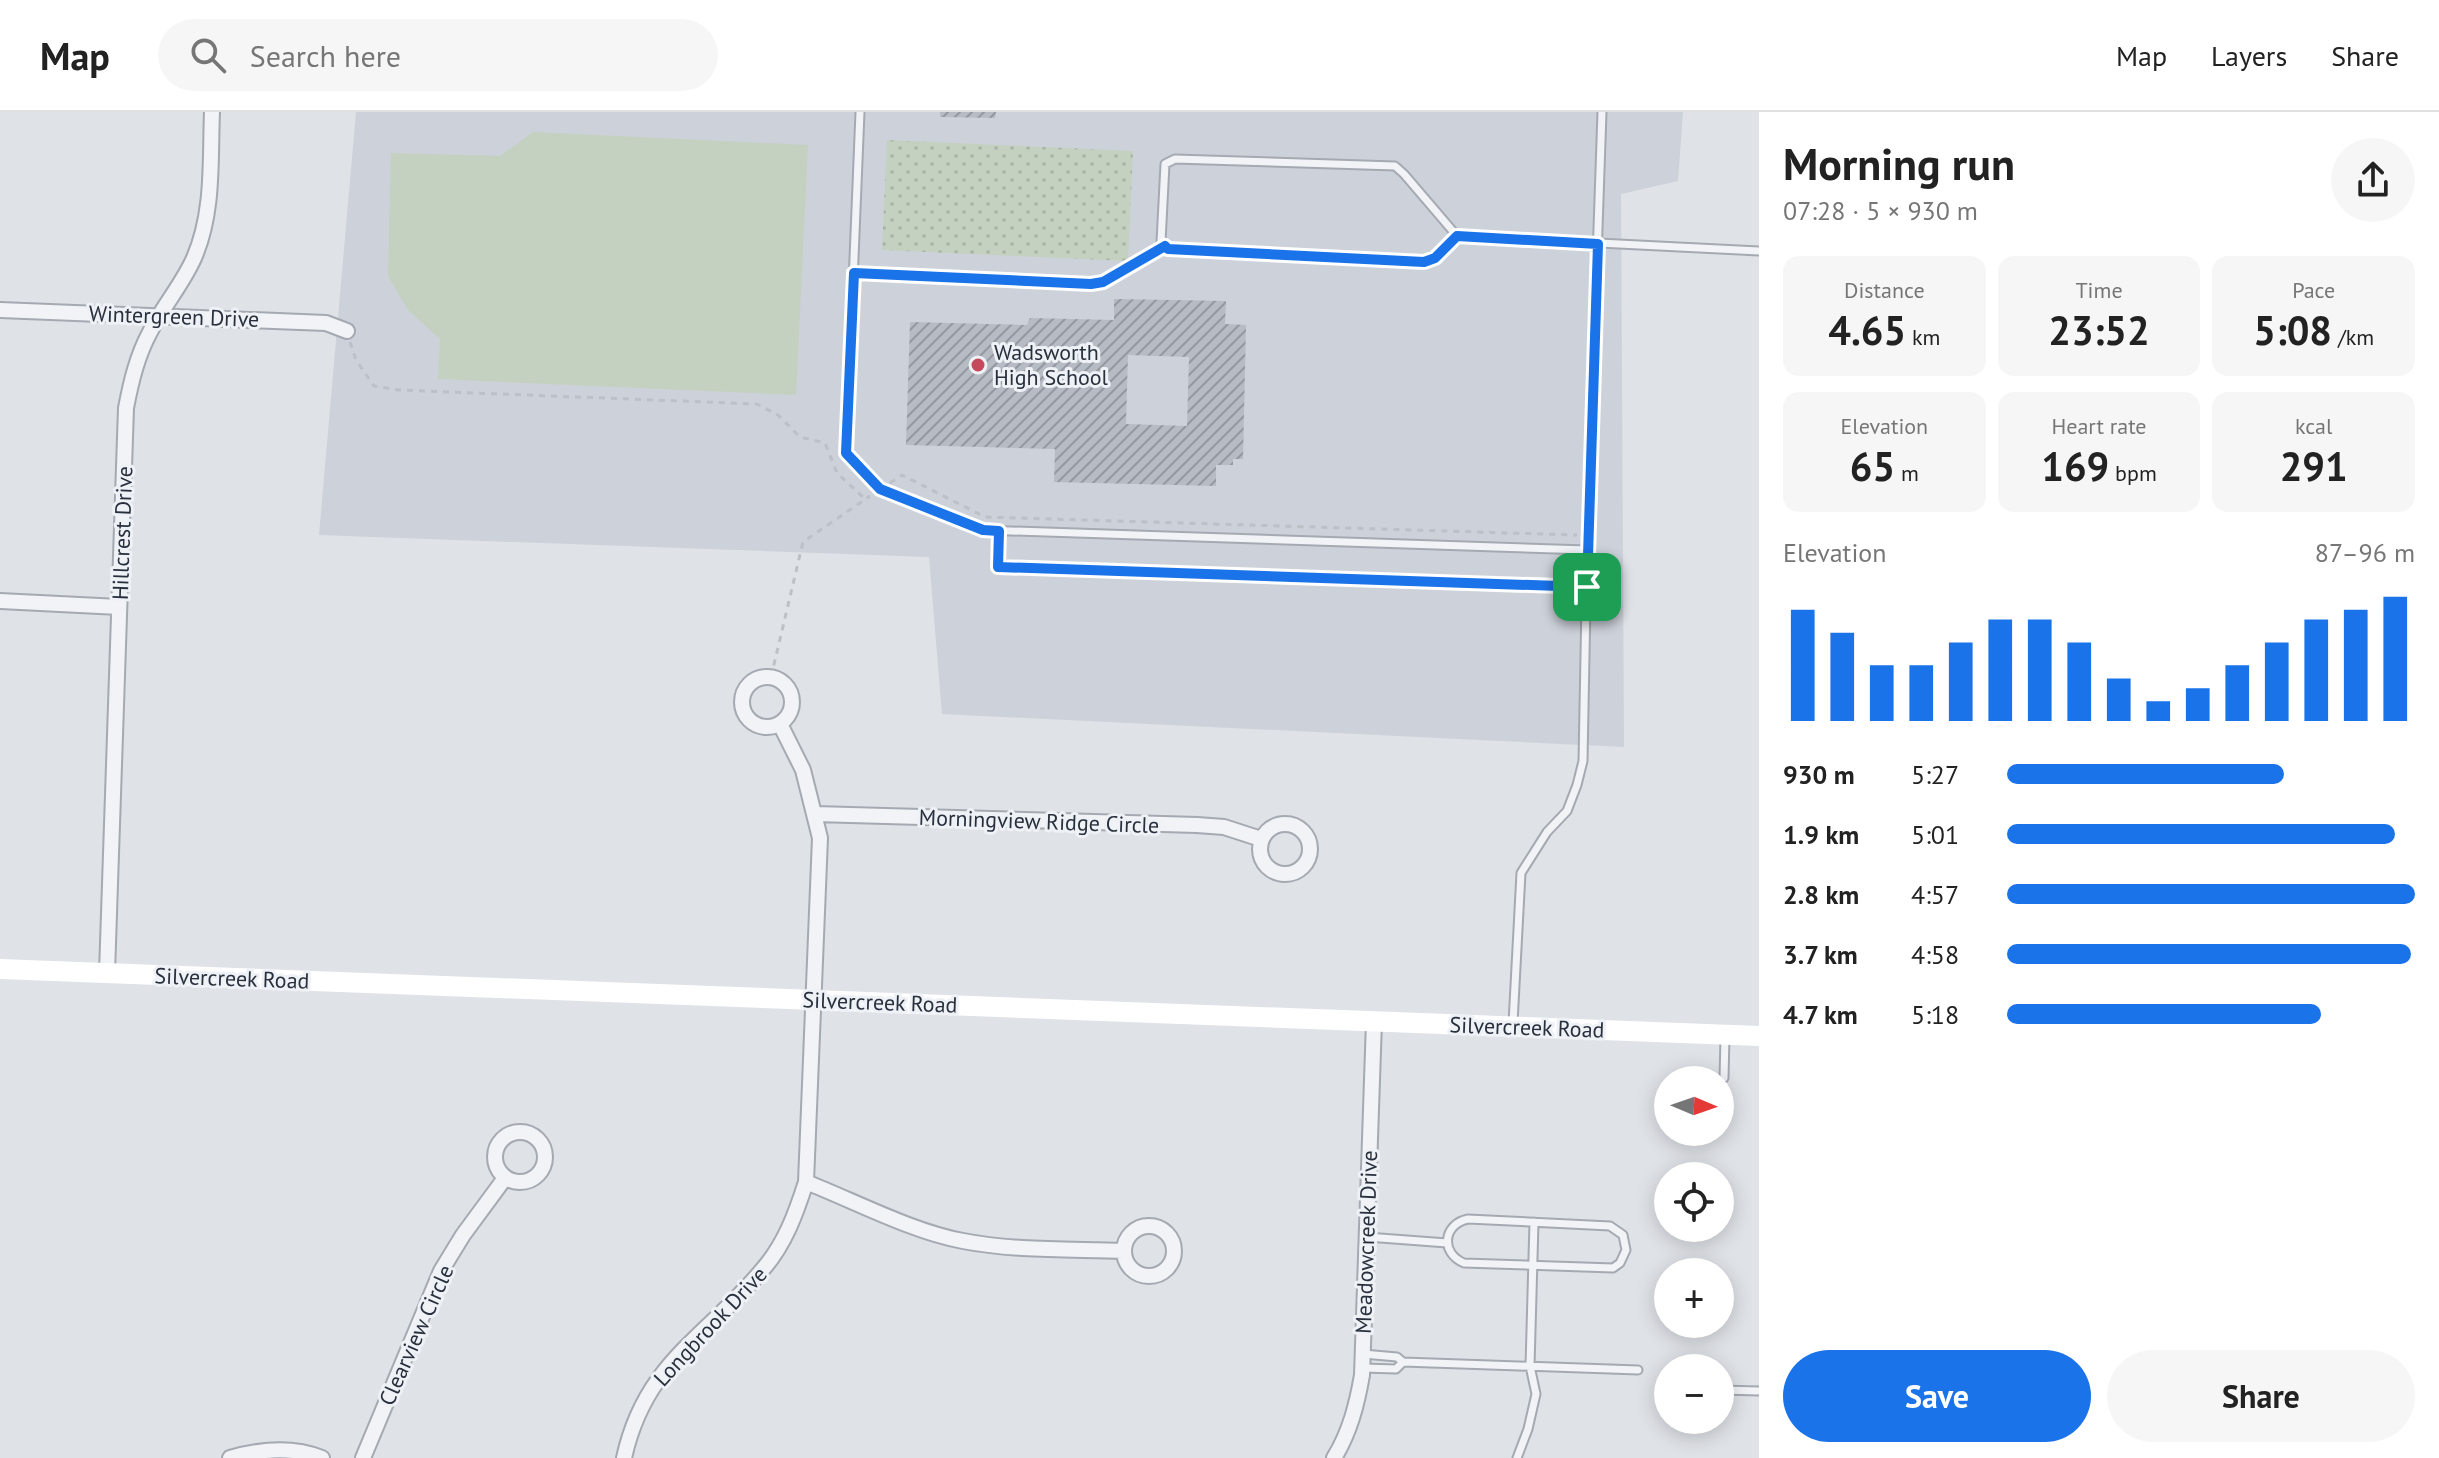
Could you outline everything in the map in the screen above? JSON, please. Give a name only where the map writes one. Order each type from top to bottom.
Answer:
[{"type":"street","name":"Hillcrest Drive","points":[[107,973],[126,408],[139,356],[160,315],[182,282],[204,229],[209,201],[212,112]]},
{"type":"street","name":"Wintergreen Drive","points":[[0,310],[326,323],[347,331]]},
{"type":"street","points":[[0,601],[119,607]]},
{"type":"street","name":"Longbrook Drive","points":[[624,1458],[632,1427],[659,1376],[765,1268],[783,1241],[806,1182],[820,851],[815,814],[803,770],[780,724]]},
{"type":"street","name":"Morningview Ridge Circle","points":[[815,814],[1197,825],[1224,827],[1261,839]]},
{"type":"street","name":"Silvercreek Road","points":[[0,969],[1759,1036]]},
{"type":"street","name":"Meadowcreek Drive","points":[[1334,1458],[1348,1431],[1357,1403],[1362,1361],[1374,1021]]},
{"type":"street","name":"Clearview Circle","points":[[363,1458],[441,1271],[505,1178]]},
{"type":"street","points":[[806,1182],[929,1232],[961,1241],[1124,1251]]},
{"type":"street","points":[[230,1458],[272,1450],[296,1451],[322,1458]]},
{"type":"lane","points":[[860,112],[846,453],[880,489],[983,530],[1587,550]]},
{"type":"lane","points":[[1513,1026],[1521,873],[1547,832],[1567,811],[1583,761],[1602,112]]},
{"type":"lane","points":[[1457,236],[1435,258],[1424,262],[1168,249],[1161,242],[1165,164],[1175,159],[1395,166],[1457,236],[1759,251]]},
{"type":"lane","points":[[854,273],[1091,284],[1103,282],[1165,246]]},
{"type":"lane","points":[[999,531],[998,567],[1587,587]]},
{"type":"lane","points":[[1724,1066],[1725,1034]]},
{"type":"lane","points":[[1468,1219],[1610,1226],[1623,1235],[1626,1250],[1620,1263],[1613,1268],[1464,1263],[1452,1256],[1447,1243],[1450,1229],[1461,1220],[1468,1219]]},
{"type":"lane","points":[[1517,1458],[1536,1394],[1530,1366],[1534,1222]]},
{"type":"lane","points":[[1367,1237],[1447,1243]]},
{"type":"lane","points":[[1362,1361],[1397,1357],[1403,1362],[1638,1370]]},
{"type":"lane","points":[[1362,1361],[1396,1369],[1403,1362]]},
{"type":"lane","points":[[1734,1390],[1759,1391]]},
{"type":"path","points":[[347,331],[356,360],[374,386],[398,390],[757,404],[778,415],[800,437],[825,443],[837,473],[865,500]]},
{"type":"shaded area","name":"Wadsworth High School","points":[[356,112],[1683,112],[1678,181],[1621,194],[1624,747],[942,714],[929,557],[319,535]]},
{"type":"green space","points":[[533,132],[808,145],[796,395],[438,379],[440,339],[408,310],[388,276],[391,153],[500,156]]},
{"type":"green space","points":[[887,140],[1133,151],[1128,261],[882,250]]},
{"type":"building","points":[[940,112],[996,112],[995,118],[940,117]]},
{"type":"building","points":[[1114,299],[1226,301],[1225,324],[1246,325],[1243,459],[1233,459],[1233,465],[1216,465],[1216,486],[1054,482],[1055,449],[906,445],[910,322],[1027,325],[1030,318],[1114,320]],"holes":[[[1128,355],[1189,357],[1187,426],[1126,424]]]},
{"type":"place","name":"Wadsworth High School","points":[[978,365]]},
{"type":"route","points":[[1457,236],[1598,244],[1587,587],[998,567],[999,531],[983,530],[880,489],[846,453],[854,273],[1091,284],[1103,282],[1165,246],[1168,249],[1424,262],[1435,258],[1457,236]]}]
